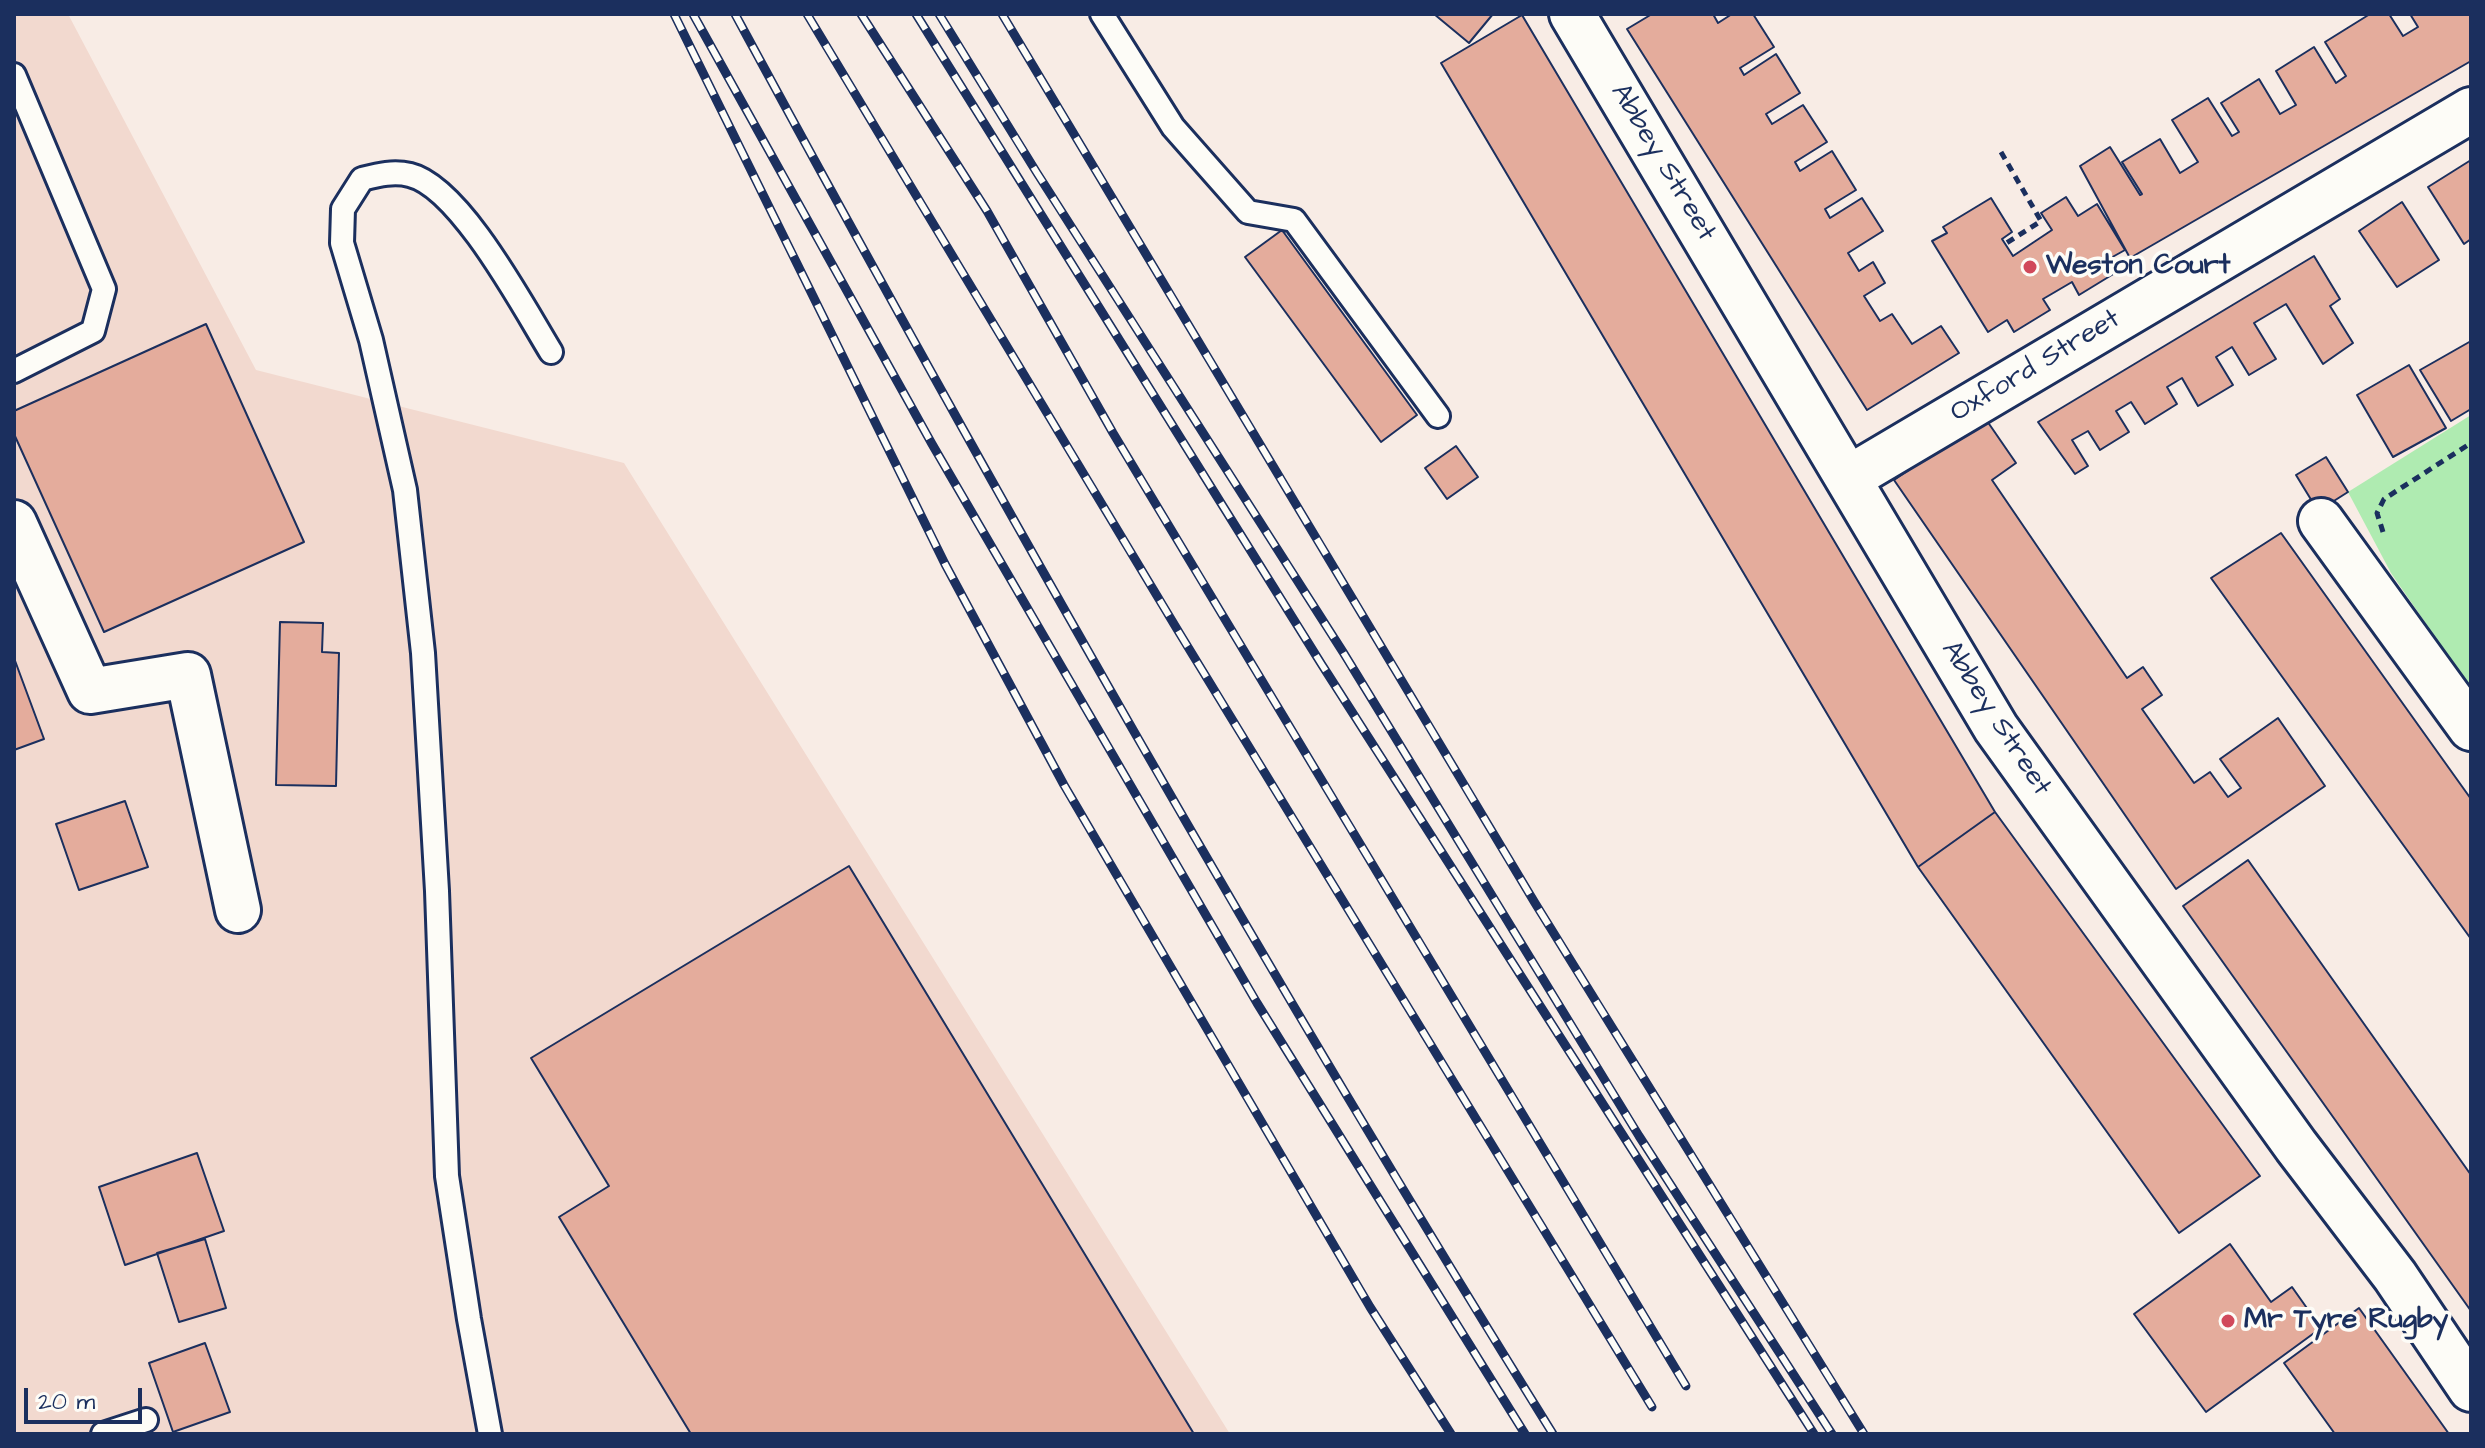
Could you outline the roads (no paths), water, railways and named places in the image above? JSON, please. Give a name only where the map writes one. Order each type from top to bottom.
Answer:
[{"type":"street","name":"Abbey Street","points":[[1591,20],[1849,478],[1996,728],[2287,1134],[2395,1276],[2471,1389]]},
{"type":"street","name":"Oxford Street","points":[[1849,478],[2471,110]]},
{"type":"street","points":[[2321,521],[2471,728]]},
{"type":"street","points":[[14,523],[90,691],[188,675],[238,910]]},
{"type":"lane","points":[[1102,14],[1173,127],[1248,212],[1294,220],[1438,416]]},
{"type":"lane","points":[[14,75],[104,289],[93,331],[14,371]]},
{"type":"lane","points":[[490,1434],[447,1176],[437,891],[424,669],[405,490],[371,340],[342,243],[343,209],[362,179],[387,173],[413,176],[452,202],[489,251],[551,352]]},
{"type":"lane","points":[[103,1434],[146,1420]]},
{"type":"railway","points":[[674,14],[945,564],[1064,785],[1370,1307],[1451,1434]]},
{"type":"railway","points":[[693,14],[932,444],[1257,1003],[1525,1434]]},
{"type":"railway","points":[[735,14],[1133,730],[1340,1084],[1553,1434]]},
{"type":"railway","points":[[807,14],[1180,634],[1652,1407]]},
{"type":"railway","points":[[861,14],[987,211],[1113,433],[1686,1386]]},
{"type":"railway","points":[[916,14],[1322,665],[1814,1434]]},
{"type":"railway","points":[[939,14],[1343,652],[1639,1136],[1832,1434]]},
{"type":"railway","points":[[1002,14],[1535,903],[1864,1434]]},
{"type":"place","name":"Weston Court","points":[[2030,267]]},
{"type":"place","name":"Mr Tyre Rugby","points":[[2228,1321]]}]
